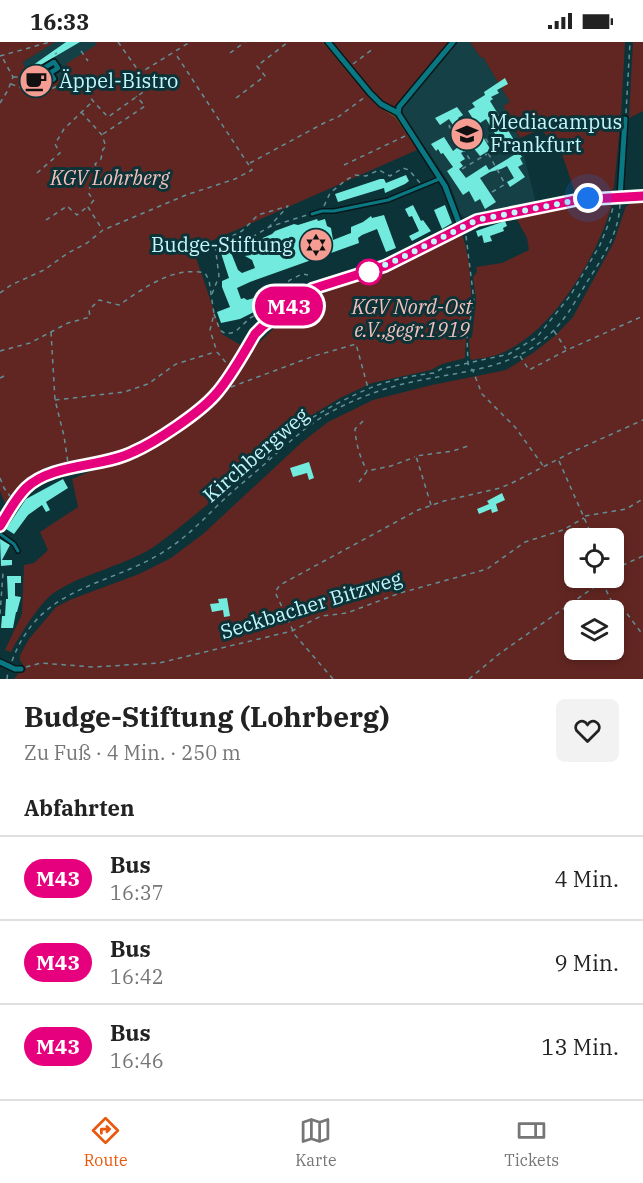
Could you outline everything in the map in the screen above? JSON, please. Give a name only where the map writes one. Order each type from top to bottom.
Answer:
[{"type":"main road","points":[[0,526],[16,500],[38,479],[114,459],[148,445],[213,398],[255,334],[312,289],[385,266],[477,220],[588,198],[643,196]]},
{"type":"street","points":[[328,42],[370,93],[381,104],[398,113],[441,178],[461,228]]},
{"type":"street","points":[[398,113],[399,107],[453,42]]},
{"type":"street","points":[[54,62],[58,68],[50,73],[54,79],[42,87],[34,74],[54,62]]},
{"type":"street","points":[[618,197],[625,119]]},
{"type":"street","points":[[0,662],[9,667],[21,669]]},
{"type":"lane","points":[[312,214],[388,201],[441,178]]},
{"type":"lane","points":[[0,534],[14,544],[18,551]]},
{"type":"path","points":[[0,103],[12,84],[13,77],[1,55],[50,42]]},
{"type":"path","points":[[12,84],[40,95],[76,76],[93,101],[108,117],[149,88],[118,42]]},
{"type":"path","points":[[140,73],[190,42]]},
{"type":"path","points":[[230,53],[245,42]]},
{"type":"path","points":[[236,98],[265,76],[257,66],[288,42]]},
{"type":"path","points":[[625,119],[630,42]]},
{"type":"path","points":[[348,68],[374,48]]},
{"type":"path","points":[[81,51],[88,61]]},
{"type":"path","points":[[0,293],[11,285],[44,270],[103,230],[186,195],[242,176],[252,170],[175,53]]},
{"type":"path","points":[[13,77],[27,77]]},
{"type":"path","points":[[249,164],[334,119],[370,93]]},
{"type":"path","points":[[102,135],[145,106],[136,96]]},
{"type":"path","points":[[37,173],[60,153],[55,144],[64,129],[93,101]]},
{"type":"path","points":[[46,220],[67,206],[77,216],[94,200],[89,194],[89,189],[100,172],[96,164],[106,147],[102,135],[81,112]]},
{"type":"path","points":[[450,125],[472,163]]},
{"type":"path","points":[[481,131],[493,150]]},
{"type":"path","points":[[344,165],[411,133]]},
{"type":"path","points":[[462,169],[500,145]]},
{"type":"path","points":[[488,153],[504,182],[504,185],[492,192]]},
{"type":"path","points":[[322,211],[330,193],[355,175],[366,176],[379,170],[390,176],[403,168],[409,170],[422,187]]},
{"type":"path","points":[[268,461],[270,453],[304,422],[358,393],[383,383],[508,354],[537,337],[570,296],[600,245],[618,197]]},
{"type":"path","name":"Kirchbergweg","points":[[6,679],[24,634],[48,607],[66,595],[136,566],[171,547],[318,420],[359,398],[404,384],[500,364],[542,341],[570,310],[609,246],[620,214],[618,197]]},
{"type":"path","points":[[215,244],[242,231],[258,215],[288,206],[269,227]]},
{"type":"path","points":[[87,207],[103,230]]},
{"type":"path","points":[[215,244],[240,245],[269,227],[312,214]]},
{"type":"path","points":[[461,228],[467,238],[474,301],[467,336],[468,364],[482,394],[515,427],[544,467]]},
{"type":"path","points":[[215,244],[219,276],[212,292],[214,316],[223,333],[235,332],[250,318],[263,311],[270,298],[290,280],[302,274],[308,275]]},
{"type":"path","points":[[0,351],[30,343],[68,323],[90,317],[89,310],[99,300],[119,305],[145,287],[179,272],[193,270],[205,273],[209,280],[214,314],[210,330],[217,352],[233,370]]},
{"type":"path","points":[[520,355],[529,370],[567,350],[643,316]]},
{"type":"path","points":[[554,330],[567,350]]},
{"type":"path","points":[[51,332],[55,400],[64,436],[68,470]]},
{"type":"path","points":[[223,386],[229,388],[356,344],[368,389]]},
{"type":"path","points":[[55,400],[124,392],[148,384],[176,364],[217,352]]},
{"type":"path","points":[[0,378],[8,374]]},
{"type":"path","points":[[358,393],[359,398]]},
{"type":"path","points":[[333,679],[292,631],[275,592],[280,585],[384,527],[432,505],[464,495],[500,488],[643,420]]},
{"type":"path","points":[[363,421],[355,429],[356,442],[358,453],[367,471]]},
{"type":"path","points":[[359,482],[367,471],[391,466],[416,456],[453,451],[468,446]]},
{"type":"path","points":[[416,456],[432,505]]},
{"type":"path","points":[[558,460],[588,528]]},
{"type":"path","points":[[0,478],[9,495],[16,500]]},
{"type":"path","name":"Seckbacher Bitzweg","points":[[21,669],[41,663],[93,667],[159,663],[292,631],[321,616],[347,613],[400,593],[487,569],[525,542],[563,530],[583,518],[627,509],[643,499]]},
{"type":"path","points":[[624,565],[643,556]]},
{"type":"path","points":[[0,614],[3,573]]},
{"type":"path","points":[[470,679],[499,654],[593,588]]},
{"type":"path","points":[[605,588],[617,612],[625,611],[643,635]]},
{"type":"shaded area","points":[[55,42],[95,42],[97,45],[67,64],[72,72],[39,92],[27,77],[23,62]]},
{"type":"shaded area","name":"Mediacampus Frankfurt","points":[[458,42],[470,42],[481,58],[483,57],[510,102],[503,106],[518,127],[515,130],[524,146],[522,148],[536,203],[464,217],[460,213],[450,184],[404,116],[402,109]]},
{"type":"green space","name":"KGV Lohrberg","points":[[0,42],[55,42],[23,62],[27,77],[39,92],[72,72],[66,64],[96,45],[95,42],[449,42],[393,108],[417,150],[193,249],[222,334],[242,346],[214,391],[162,433],[129,450],[93,460],[49,466],[21,483],[5,503],[0,491]]},
{"type":"green space","points":[[470,42],[625,42],[621,115],[614,188],[611,191],[576,195],[555,134],[547,137],[542,129],[520,138],[515,129],[517,127],[503,106],[510,102],[483,57],[481,58]]},
{"type":"green space","points":[[633,42],[643,42],[643,111],[629,118]]},
{"type":"green space","points":[[613,201],[586,266],[557,308],[523,341],[500,354],[472,360],[469,339],[472,337],[476,300],[473,277],[477,272],[476,267],[502,263],[529,250],[527,238],[515,216],[576,203]]},
{"type":"green space","points":[[635,201],[643,201],[643,679],[14,679],[26,670],[20,660],[20,655],[29,639],[56,607],[139,574],[171,558],[203,534],[301,443],[328,422],[373,400],[506,370],[533,353],[556,335],[573,317],[614,242],[626,206]]},
{"type":"green space","name":"KGV Nord-Ost e.V.,gegr.1919","points":[[461,234],[469,263],[472,308],[466,336],[465,358],[442,364],[431,370],[372,383],[340,398],[289,429],[225,486],[225,492],[159,543],[134,558],[76,581],[51,595],[40,606],[11,652],[5,650],[22,614],[24,565],[34,563],[48,550],[40,532],[78,507],[72,479],[169,439],[218,402],[250,351],[303,301],[390,268]]},
{"type":"building","points":[[66,42],[80,42],[32,70],[29,75],[26,70]]},
{"type":"building","points":[[505,78],[508,84],[497,90],[499,93],[491,97],[493,99],[490,101],[514,140],[503,147],[486,119],[477,125],[468,111],[475,107],[472,103],[485,95],[484,92]]},
{"type":"building","points":[[457,107],[463,115],[458,118],[468,133],[470,132],[472,137],[480,132],[490,150],[480,156],[472,146],[461,153],[465,159],[460,162],[463,166],[459,169],[466,178],[486,165],[489,170],[519,152],[522,157],[520,158],[523,164],[518,167],[525,177],[510,187],[507,182],[514,178],[507,166],[480,178],[496,202],[485,209],[480,199],[475,202],[469,191],[463,195],[447,171],[453,167],[443,153],[441,154],[438,149],[436,151],[431,144],[444,137],[453,151],[462,144],[459,139],[462,137],[449,119],[440,125],[435,118]]},
{"type":"building","points":[[406,175],[409,181],[385,193],[384,188],[338,202],[335,194],[380,179],[384,179],[386,183]]},
{"type":"building","points":[[413,205],[421,221],[423,220],[431,231],[412,241],[409,236],[419,231],[412,216],[409,217],[405,209]]},
{"type":"building","points":[[445,205],[452,223],[442,229],[434,210]]},
{"type":"building","points":[[384,215],[396,248],[386,252],[377,229],[358,238],[359,243],[250,282],[237,288],[241,299],[258,297],[262,308],[240,319],[221,323],[217,312],[230,307],[222,287],[222,281],[229,278],[221,253],[230,250],[238,270],[242,273],[255,268],[252,260],[245,256],[251,255],[248,248],[275,231],[294,224],[325,219],[327,226],[331,228],[333,240],[351,233],[351,227],[371,216],[372,218]]},
{"type":"building","points":[[505,221],[507,226],[503,228],[504,231],[490,236],[492,241],[484,243],[482,235],[478,237],[476,231]]},
{"type":"building","points":[[309,462],[314,478],[309,480],[307,473],[293,477],[290,468]]},
{"type":"building","points":[[63,479],[68,488],[46,502],[50,510],[46,512],[42,505],[28,515],[14,534],[6,529],[26,499]]},
{"type":"building","points":[[502,493],[505,500],[496,504],[498,511],[492,513],[491,509],[479,514],[477,509],[489,504],[487,501]]},
{"type":"building","points":[[0,539],[10,545],[2,560],[12,560],[12,565],[1,566]]},
{"type":"building","points":[[7,576],[21,576],[21,583],[15,583],[15,596],[21,597],[13,628],[1,628],[2,616],[5,616],[6,599],[8,599]]},
{"type":"building","points":[[227,598],[230,616],[224,617],[223,610],[212,612],[210,604],[219,603],[218,599]]},
{"type":"waterway","points":[[324,42],[361,86]]},
{"type":"waterway","points":[[384,109],[396,117],[418,149]]},
{"type":"bus line","name":"M43","points":[[0,526],[16,500],[38,479],[130,454],[164,435],[213,398],[255,334],[312,289],[385,266],[477,220],[588,198],[643,196]]},
{"type":"place","name":"Äppel-Bistro","points":[[36,81]]},
{"type":"place","name":"Mediacampus Frankfurt","points":[[467,134]]},
{"type":"place","name":"Budge-Stiftung","points":[[316,245]]},
{"type":"route","points":[[369,272],[367,272],[397,260],[477,220],[588,198]]}]
